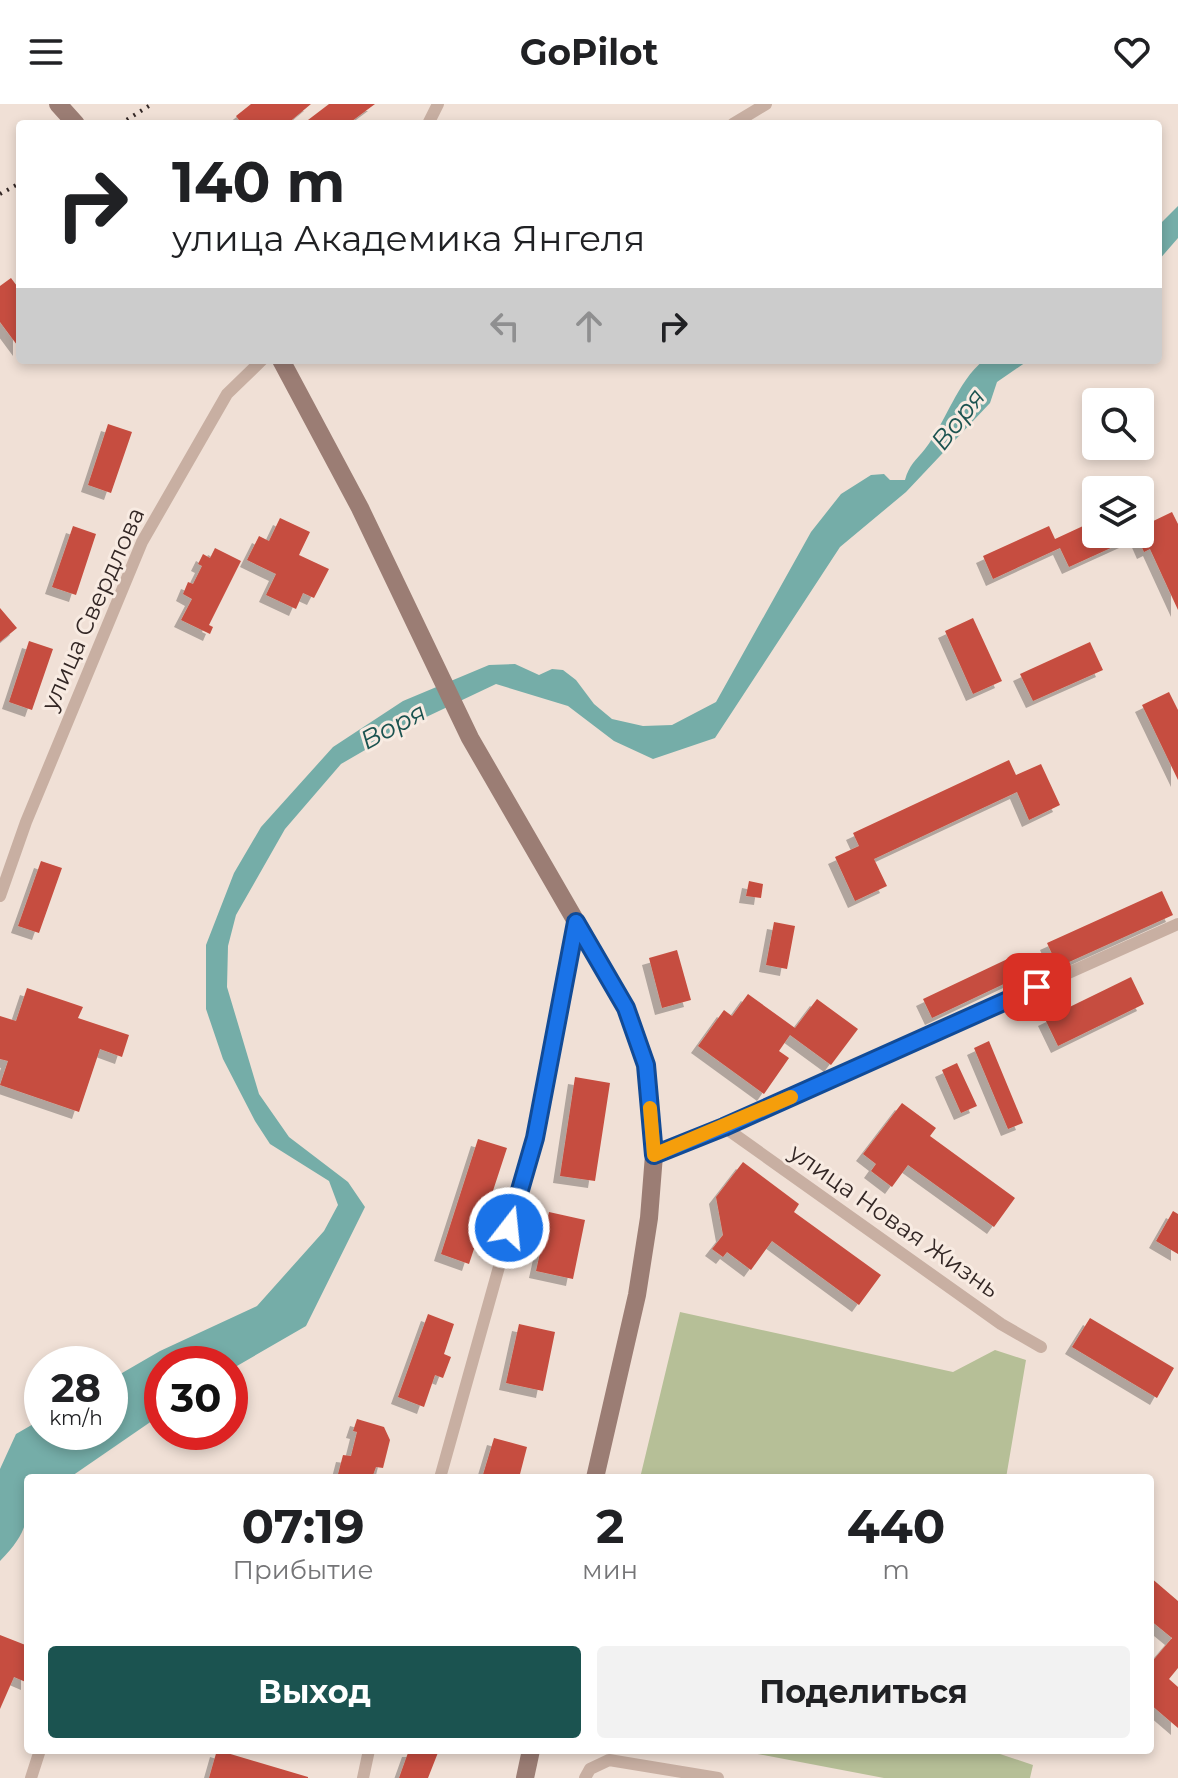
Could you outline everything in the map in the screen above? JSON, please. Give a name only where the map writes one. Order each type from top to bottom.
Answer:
[{"type":"main road","points":[[58,104],[72,120]]},
{"type":"main road","points":[[283,364],[360,508],[470,738],[626,1008],[643,1056],[654,1155],[649,1218],[637,1295],[596,1474]]},
{"type":"main road","points":[[525,1778],[530,1754]]},
{"type":"street","points":[[740,120],[766,104]]},
{"type":"street","name":"улица Свердлова","points":[[0,896],[36,797],[142,542],[227,394],[258,364]]},
{"type":"street","points":[[441,1474],[535,1138],[576,922]]},
{"type":"street","points":[[654,1155],[724,1127],[1178,924]]},
{"type":"street","name":"улица Новая Жизнь","points":[[724,1127],[962,1298],[1041,1347]]},
{"type":"street","points":[[31,1778],[39,1754]]},
{"type":"street","points":[[363,1778],[368,1754]]},
{"type":"street","points":[[585,1778],[590,1769],[609,1760],[718,1778]]},
{"type":"green space","points":[[680,1312],[953,1372],[995,1350],[1026,1360],[1007,1474],[641,1474]]},
{"type":"green space","points":[[758,1754],[1000,1754],[1033,1765],[1030,1778],[884,1778]]},
{"type":"water","points":[[1178,206],[1178,238],[1162,256],[1162,222]]},
{"type":"water","name":"Воря","points":[[980,364],[1023,364],[997,382],[990,403],[906,492],[840,547],[715,738],[653,759],[614,741],[568,706],[496,684],[403,728],[341,764],[285,829],[236,915],[228,946],[227,987],[259,1094],[289,1137],[348,1182],[365,1207],[306,1326],[248,1360],[248,1346],[171,1346],[257,1306],[324,1231],[338,1205],[329,1181],[270,1144],[223,1059],[206,1009],[206,945],[234,873],[261,827],[333,747],[403,701],[489,665],[515,664],[539,675],[552,669],[563,670],[612,719],[643,726],[672,725],[716,702],[811,532],[841,494],[871,475],[884,474],[890,480],[905,480],[966,380]]},
{"type":"water","points":[[144,1360],[144,1426],[128,1437],[128,1370]]},
{"type":"water","points":[[24,1429],[24,1450],[110,1450],[75,1474],[24,1474],[24,1526],[17,1541],[0,1561],[0,1469],[16,1434]]},
{"type":"building","points":[[251,104],[311,104],[292,120],[239,120],[236,116]]},
{"type":"building","points":[[329,104],[375,104],[353,120],[308,120]]},
{"type":"building","points":[[11,278],[16,285],[16,344],[0,322],[0,286]]},
{"type":"building","points":[[108,424],[132,432],[111,493],[88,485]]},
{"type":"building","points":[[1172,512],[1178,524],[1178,610],[1150,549],[1144,552],[1142,548],[1154,548],[1154,521]]},
{"type":"building","points":[[280,518],[310,532],[299,555],[329,569],[314,598],[303,593],[296,609],[266,595],[276,574],[247,560],[259,536],[269,541]]},
{"type":"building","points":[[73,526],[96,534],[76,595],[52,587]]},
{"type":"building","points":[[1049,526],[1055,539],[1082,526],[1082,548],[1111,548],[1069,567],[1060,548],[993,579],[983,556]]},
{"type":"building","points":[[215,548],[241,561],[209,625],[213,627],[210,634],[181,620],[192,599],[183,594],[188,582],[193,584],[202,566],[198,564],[203,554],[210,558]]},
{"type":"building","points":[[0,608],[17,628],[0,642]]},
{"type":"building","points":[[973,618],[1002,681],[973,694],[945,631]]},
{"type":"building","points":[[29,641],[53,649],[32,710],[9,702]]},
{"type":"building","points":[[1090,642],[1103,670],[1033,701],[1020,674]]},
{"type":"building","points":[[1169,692],[1178,710],[1178,780],[1142,705]]},
{"type":"building","points":[[1009,760],[1016,775],[1041,764],[1060,805],[1029,820],[1017,792],[874,859],[887,886],[855,901],[835,857],[859,846],[853,833]]},
{"type":"building","points":[[41,861],[62,868],[39,933],[18,926]]},
{"type":"building","points":[[749,881],[763,884],[761,898],[746,896]]},
{"type":"building","points":[[1162,891],[1173,915],[1058,967],[1047,943]]},
{"type":"building","points":[[774,922],[795,926],[787,969],[766,965]]},
{"type":"building","points":[[677,950],[691,1000],[662,1008],[649,958]]},
{"type":"building","points":[[1018,954],[1027,973],[932,1018],[923,999]]},
{"type":"building","points":[[1131,977],[1144,1004],[1058,1046],[1045,1019]]},
{"type":"building","points":[[27,988],[83,1007],[78,1018],[129,1035],[122,1057],[100,1049],[79,1112],[0,1085],[8,1061],[0,1059],[0,1016],[16,1021]]},
{"type":"building","points":[[748,994],[795,1028],[817,999],[858,1029],[831,1065],[790,1035],[779,1051],[789,1058],[764,1094],[698,1046],[724,1010],[732,1016]]},
{"type":"building","points":[[989,1041],[1023,1123],[1008,1129],[974,1048]]},
{"type":"building","points":[[957,1063],[977,1106],[961,1113],[942,1070]]},
{"type":"building","points":[[575,1077],[610,1083],[595,1181],[560,1176]]},
{"type":"building","points":[[902,1103],[936,1128],[930,1136],[1015,1198],[994,1227],[908,1165],[892,1187],[871,1171],[876,1164],[863,1154]]},
{"type":"building","points":[[478,1139],[507,1148],[469,1264],[441,1254]]},
{"type":"building","points":[[743,1162],[799,1204],[794,1212],[881,1275],[859,1305],[772,1241],[751,1270],[727,1252],[723,1257],[712,1249],[723,1235],[716,1197]]},
{"type":"building","points":[[1173,1211],[1178,1214],[1178,1254],[1156,1241]]},
{"type":"building","points":[[549,1212],[585,1220],[573,1279],[536,1271]]},
{"type":"building","points":[[428,1314],[454,1324],[444,1354],[451,1357],[443,1378],[435,1375],[424,1407],[398,1397]]},
{"type":"building","points":[[1090,1318],[1174,1368],[1157,1398],[1072,1347]]},
{"type":"building","points":[[519,1324],[555,1332],[543,1391],[506,1383]]},
{"type":"building","points":[[357,1419],[384,1427],[390,1440],[383,1468],[376,1467],[373,1474],[338,1474],[343,1455],[351,1456],[357,1432],[353,1431]]},
{"type":"building","points":[[494,1438],[527,1447],[520,1474],[483,1474]]},
{"type":"building","points":[[1154,1580],[1178,1601],[1178,1668],[1169,1679],[1178,1687],[1178,1728],[1154,1707],[1154,1659],[1172,1638],[1154,1623]]},
{"type":"building","points":[[0,1635],[24,1644],[24,1681],[14,1677],[0,1709]]},
{"type":"building","points":[[216,1754],[230,1754],[308,1777],[308,1778],[209,1778]]},
{"type":"building","points":[[408,1754],[437,1754],[428,1778],[399,1778]]},
{"type":"railway","points":[[126,120],[152,104]]},
{"type":"railway","points":[[0,194],[16,185]]},
{"type":"slow traffic","points":[[650,1108],[654,1155],[791,1097]]},
{"type":"route","points":[[509,1228],[535,1138],[576,922],[626,1008],[646,1065],[654,1155],[724,1127],[1037,987]]}]
